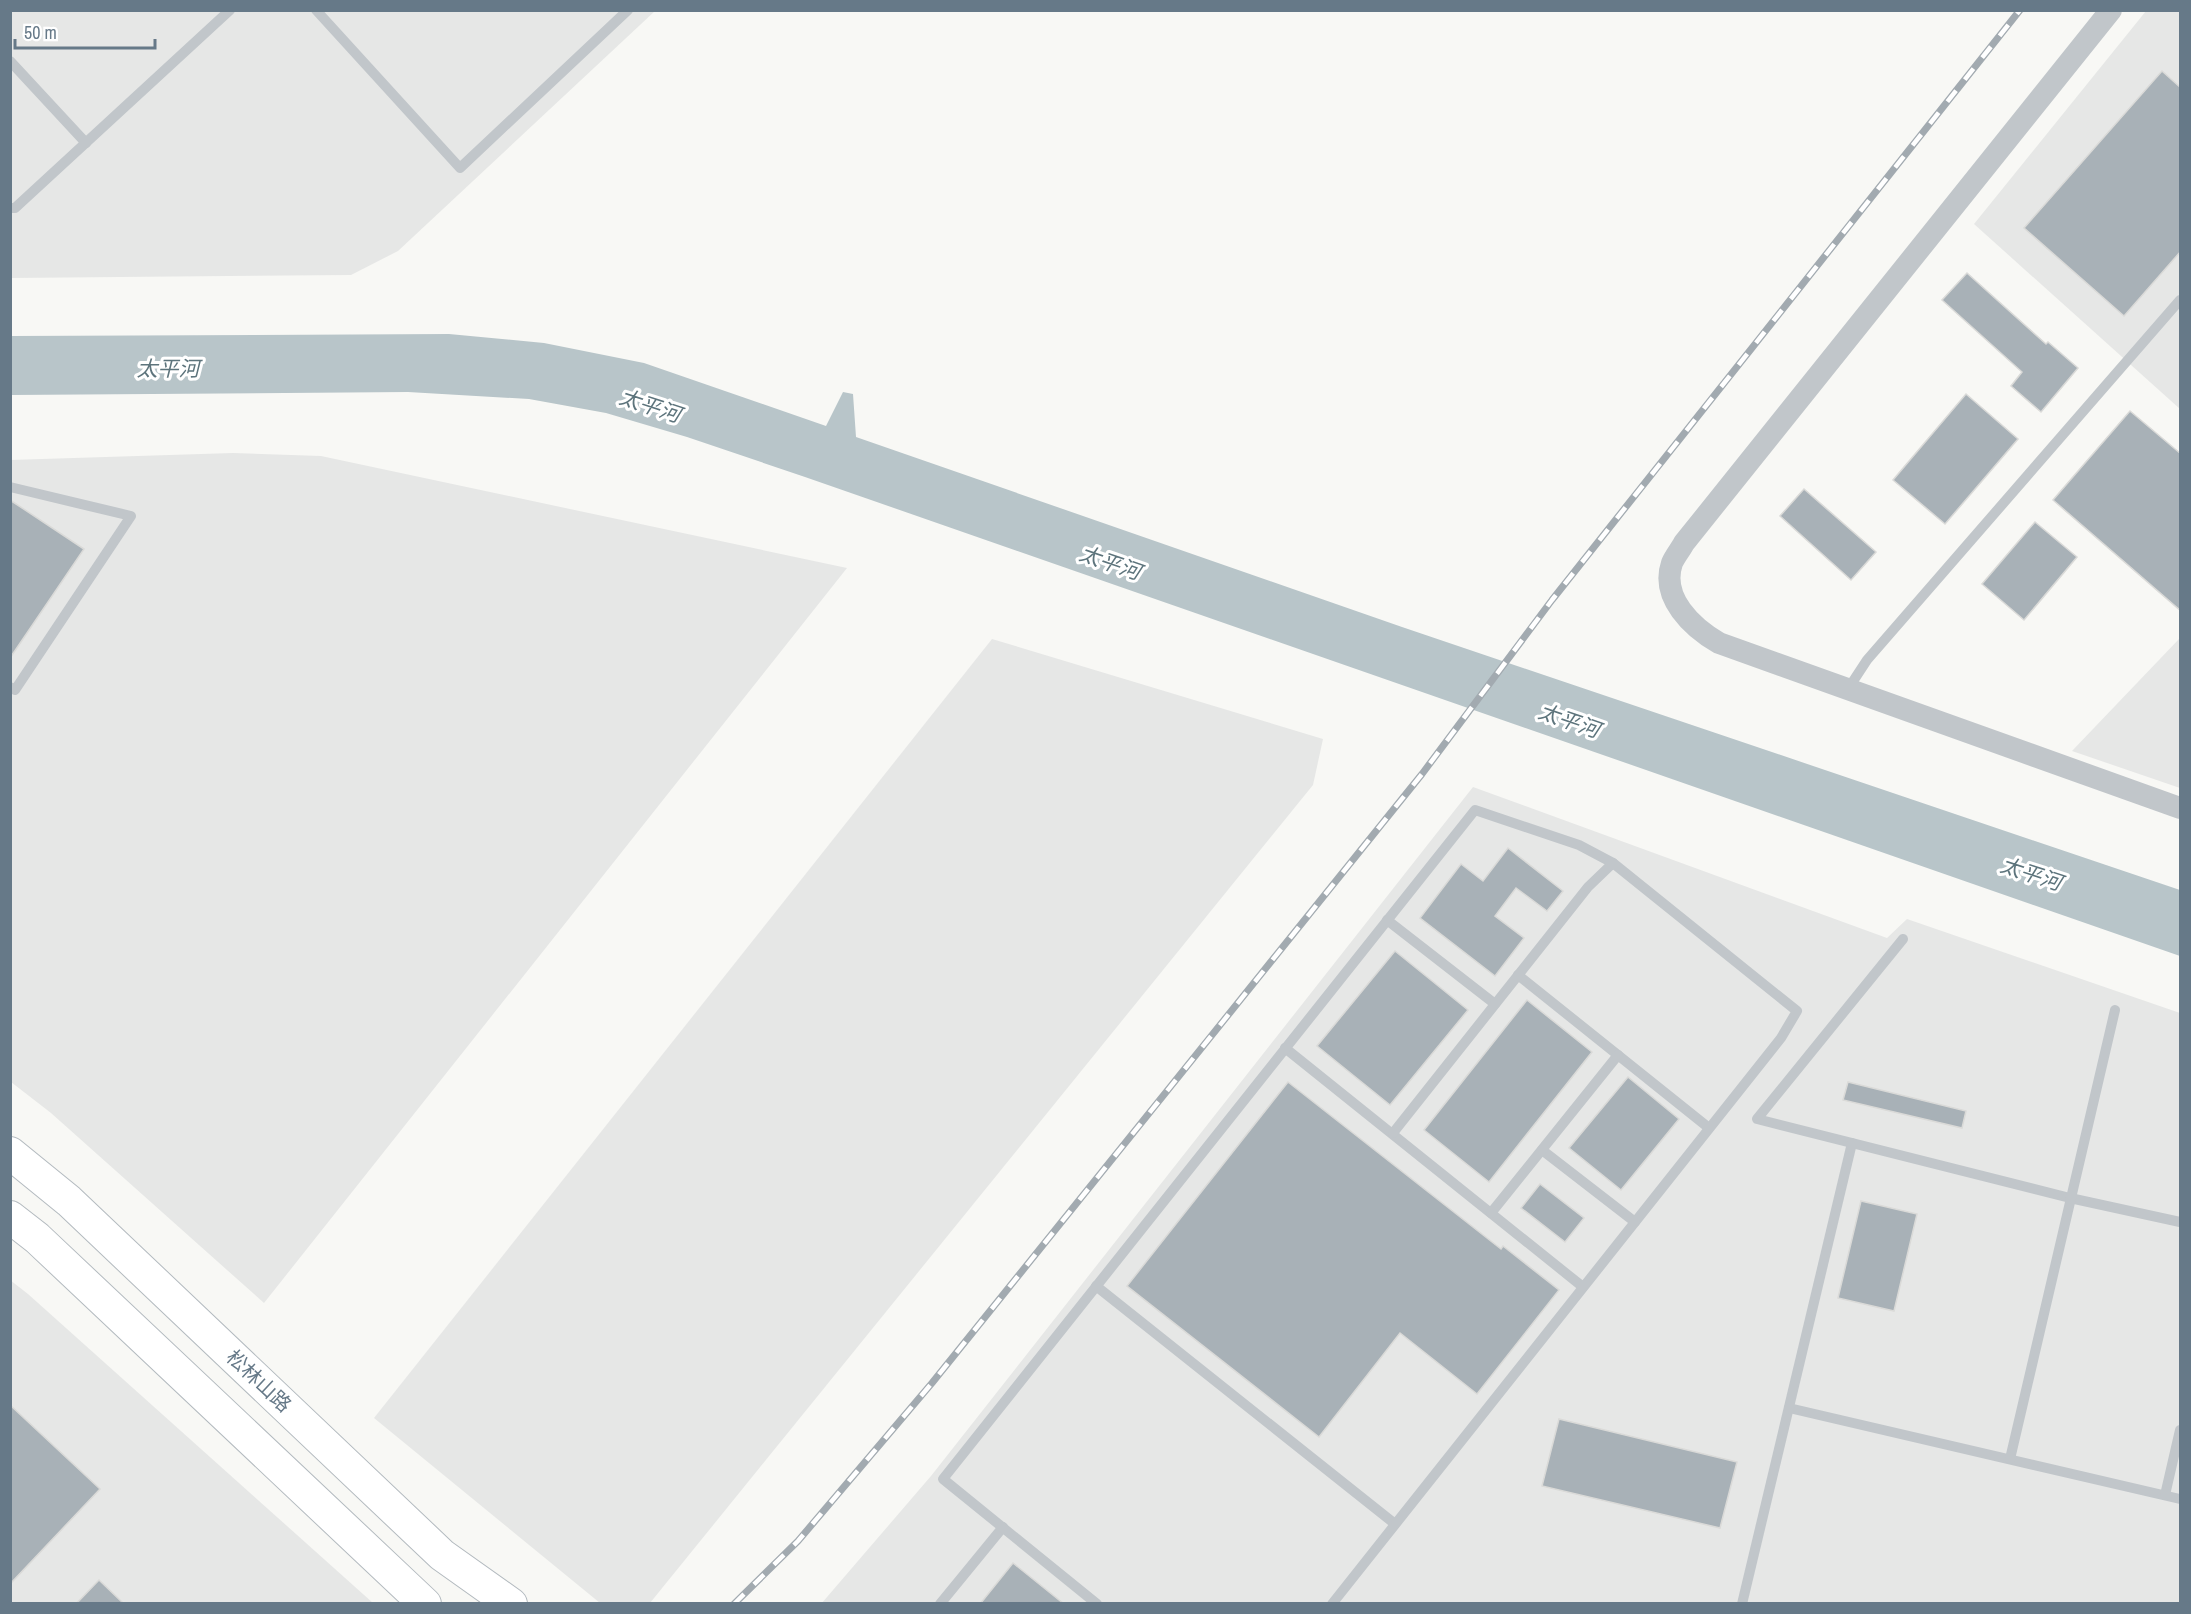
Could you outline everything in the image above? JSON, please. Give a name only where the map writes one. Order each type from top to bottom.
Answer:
[{"type":"street","points":[[2111,10],[1684,543],[1672,564],[1671,590],[1683,613],[1700,632],[1719,643],[2181,808]]},
{"type":"street","name":"松林山路","points":[[10,1154],[69,1201],[442,1555],[511,1604]]},
{"type":"street","points":[[10,1217],[46,1246],[425,1604]]},
{"type":"lane","points":[[10,208],[15,208],[230,10]]},
{"type":"lane","points":[[316,10],[460,168],[628,10]]},
{"type":"lane","points":[[10,61],[87,143]]},
{"type":"lane","points":[[1848,689],[1867,660],[2181,300]]},
{"type":"lane","points":[[10,487],[130,516],[12,692]]},
{"type":"lane","points":[[1097,1604],[943,1479],[1475,810],[1579,844],[1613,863],[1797,1011],[1781,1038],[1332,1604]]},
{"type":"lane","points":[[1393,1133],[1588,887],[1613,863]]},
{"type":"lane","points":[[1387,920],[1495,1004]]},
{"type":"lane","points":[[1903,939],[1757,1119],[2070,1198],[2181,1222]]},
{"type":"lane","points":[[1518,975],[1709,1128]]},
{"type":"lane","points":[[2010,1459],[2115,1010]]},
{"type":"lane","points":[[1285,1048],[1583,1287]]},
{"type":"lane","points":[[1491,1213],[1618,1055]]},
{"type":"lane","points":[[1742,1604],[1852,1143]]},
{"type":"lane","points":[[1542,1150],[1635,1222]]},
{"type":"lane","points":[[1096,1286],[1395,1524]]},
{"type":"lane","points":[[1789,1408],[2181,1499]]},
{"type":"lane","points":[[2165,1496],[2181,1430]]},
{"type":"lane","points":[[940,1604],[1003,1527]]},
{"type":"shaded area","points":[[10,11],[655,11],[398,251],[351,275],[11,278]]},
{"type":"shaded area","points":[[2146,11],[2180,11],[2180,409],[1974,224]]},
{"type":"shaded area","points":[[233,453],[321,456],[847,568],[264,1303],[51,1113],[11,1082],[10,460]]},
{"type":"shaded area","points":[[2180,638],[2180,788],[2072,751]]},
{"type":"shaded area","points":[[992,639],[1323,739],[1313,785],[650,1603],[600,1603],[374,1418]]},
{"type":"shaded area","points":[[1473,787],[1887,938],[1907,919],[2180,1013],[2180,1603],[821,1604],[931,1476]]},
{"type":"shaded area","points":[[10,1280],[28,1294],[373,1603],[11,1603]]},
{"type":"water","name":"太平河","points":[[449,334],[544,343],[644,363],[826,426],[843,392],[853,394],[856,437],[1402,627],[2180,890],[2180,956],[805,477],[687,437],[606,413],[529,399],[408,392],[11,395],[11,336]]},
{"type":"building","points":[[2162,71],[2181,88],[2181,251],[2124,316],[2024,228]]},
{"type":"building","points":[[1967,273],[2046,344],[2048,342],[2078,368],[2041,412],[2011,386],[2022,372],[1942,300]]},
{"type":"building","points":[[1966,394],[2018,439],[1945,524],[1893,480]]},
{"type":"building","points":[[2130,411],[2181,454],[2181,611],[2053,500]]},
{"type":"building","points":[[1804,489],[1876,552],[1851,580],[1780,516]]},
{"type":"building","points":[[10,500],[84,549],[10,658]]},
{"type":"building","points":[[2035,522],[2077,557],[2024,620],[1982,584]]},
{"type":"building","points":[[1508,848],[1563,891],[1547,911],[1516,888],[1495,916],[1524,938],[1495,976],[1420,918],[1461,864],[1483,881]]},
{"type":"building","points":[[1395,951],[1468,1010],[1390,1105],[1317,1046]]},
{"type":"building","points":[[1527,1000],[1592,1052],[1489,1182],[1424,1130]]},
{"type":"building","points":[[1628,1077],[1679,1119],[1621,1190],[1569,1148]]},
{"type":"building","points":[[1288,1082],[1501,1249],[1503,1246],[1559,1290],[1477,1394],[1400,1333],[1319,1437],[1127,1286]]},
{"type":"building","points":[[1848,1082],[1966,1111],[1962,1128],[1843,1100]]},
{"type":"building","points":[[1540,1184],[1584,1218],[1565,1242],[1521,1208]]},
{"type":"building","points":[[1861,1201],[1917,1214],[1894,1311],[1838,1298]]},
{"type":"building","points":[[10,1405],[100,1489],[10,1584]]},
{"type":"building","points":[[1559,1419],[1737,1462],[1720,1528],[1542,1486]]},
{"type":"building","points":[[1013,1563],[1064,1604],[980,1604]]},
{"type":"building","points":[[99,1580],[124,1604],[76,1604]]},
{"type":"railway","points":[[734,1604],[798,1541],[932,1383],[1422,774],[1552,600],[2020,10]]}]
